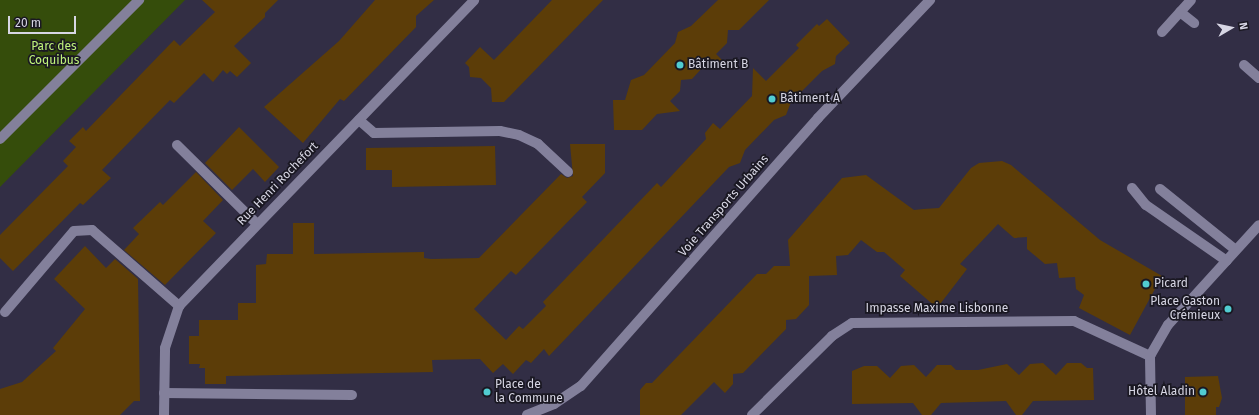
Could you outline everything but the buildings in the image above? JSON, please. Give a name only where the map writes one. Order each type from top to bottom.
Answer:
[{"type":"street","points":[[0,139],[139,0]]},
{"type":"street","name":"Rue Henri Rochefort","points":[[164,415],[165,348],[178,306],[474,0]]},
{"type":"street","name":"Voie Transports Urbains","points":[[528,415],[554,404],[581,386],[818,118],[930,0]]},
{"type":"street","points":[[1162,32],[1190,0]]},
{"type":"street","points":[[1180,12],[1194,23]]},
{"type":"street","points":[[1244,65],[1259,78]]},
{"type":"street","points":[[359,120],[374,133],[500,131],[519,135],[538,144],[568,172]]},
{"type":"street","points":[[177,146],[257,224]]},
{"type":"street","points":[[1132,188],[1146,206],[1227,261]]},
{"type":"street","points":[[1160,189],[1236,250]]},
{"type":"street","points":[[1151,415],[1150,356],[1168,325],[1259,225]]},
{"type":"street","points":[[5,312],[74,231],[92,230],[178,306]]},
{"type":"street","name":"Impasse Maxime Lisbonne","points":[[752,415],[832,336],[852,323],[1074,321],[1150,356]]},
{"type":"street","points":[[164,393],[352,395]]},
{"type":"green space","name":"Parc des Coquibus","points":[[0,0],[185,0],[0,187]]},
{"type":"place","name":"Bâtiment B","points":[[680,65]]},
{"type":"place","name":"Bâtiment A","points":[[772,99]]},
{"type":"place","name":"Picard","points":[[1146,284]]},
{"type":"place","name":"Place Gaston Crémieux","points":[[1228,309]]},
{"type":"place","name":"Place de la Commune","points":[[487,392]]},
{"type":"place","name":"Hôtel Aladin","points":[[1203,392]]}]
